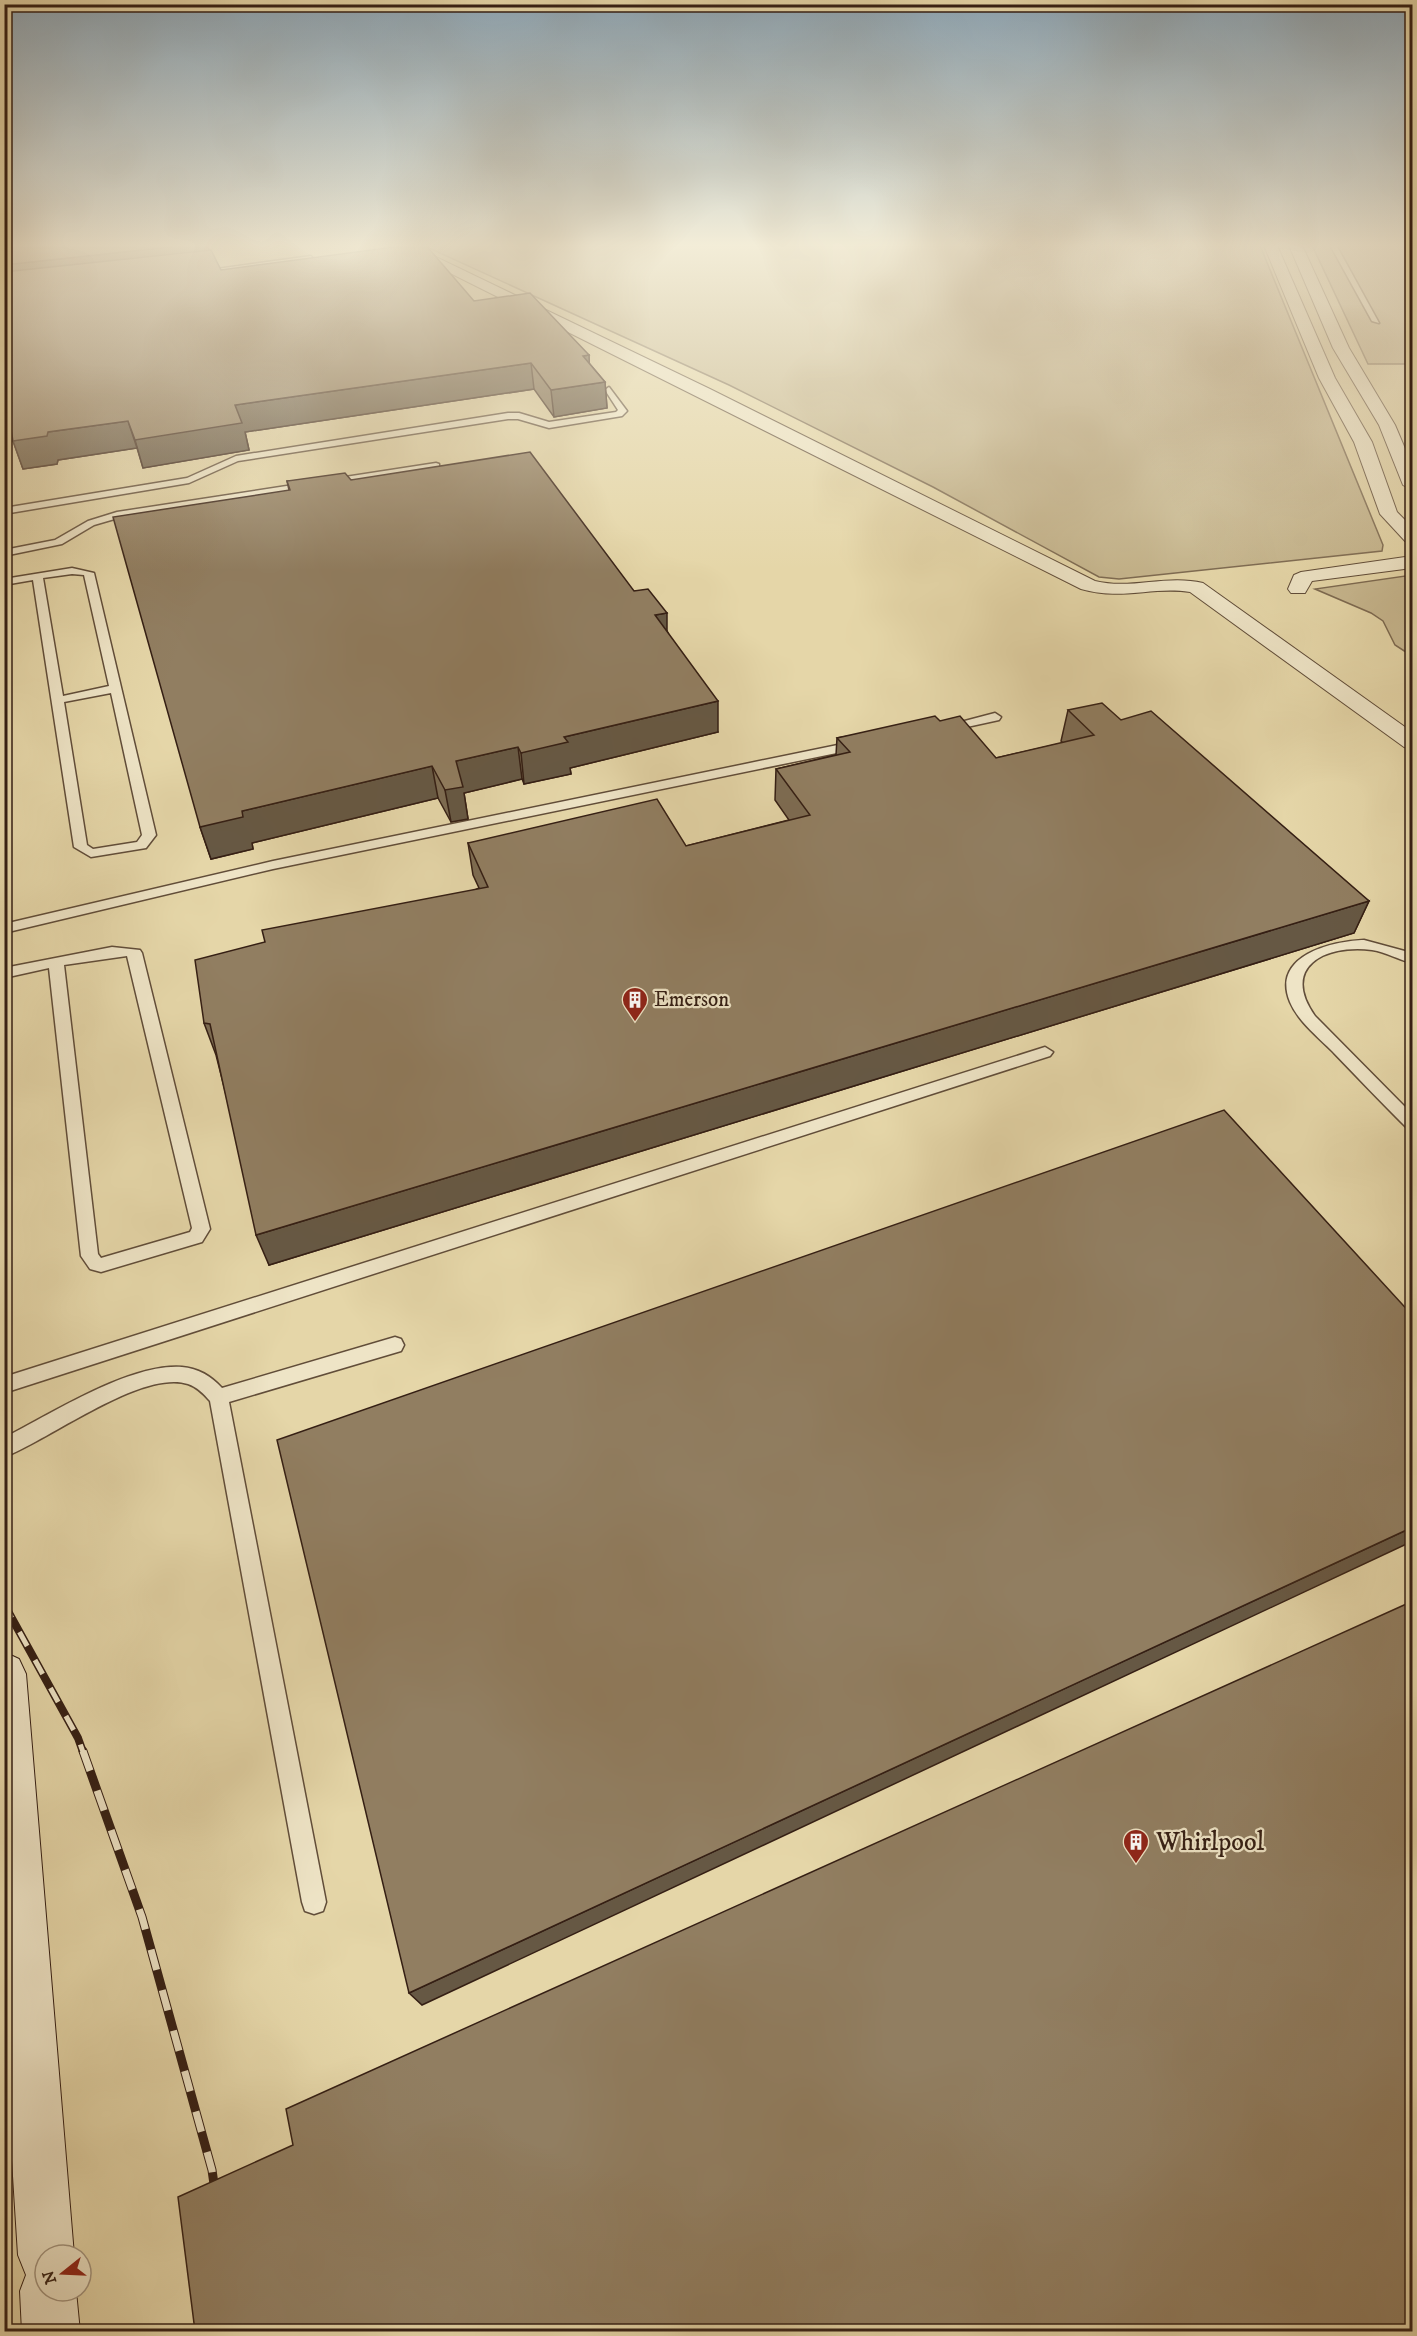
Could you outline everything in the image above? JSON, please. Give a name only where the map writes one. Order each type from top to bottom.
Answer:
[{"type":"street","points":[[622,352],[1088,585],[1122,592],[1171,585],[1196,587],[1413,742]]},
{"type":"street","points":[[1315,352],[1327,378],[1353,420],[1389,514],[1413,537]]},
{"type":"street","points":[[1343,352],[1387,425],[1413,484]]},
{"type":"street","points":[[1298,589],[1301,579],[1308,576],[1413,562]]},
{"type":"street","points":[[4,1674],[45,2243]]},
{"type":"street","points":[[49,2303],[51,2331]]},
{"type":"lane","points":[[4,511],[189,480],[228,461],[508,416],[519,416],[549,424],[619,414],[623,411],[609,390]]},
{"type":"lane","points":[[4,553],[58,542],[91,523],[117,514],[452,464]]},
{"type":"lane","points":[[4,582],[82,570],[89,573],[149,835],[145,843],[92,853],[81,847],[38,577]]},
{"type":"lane","points":[[58,700],[116,688]]},
{"type":"lane","points":[[926,731],[996,717]]},
{"type":"lane","points":[[4,929],[273,865],[867,743]]},
{"type":"lane","points":[[1413,958],[1365,944],[1340,947],[1314,953],[1300,965],[1294,981],[1298,1001],[1310,1020],[1413,1123]]},
{"type":"lane","points":[[4,973],[56,962],[121,950],[135,953],[201,1228],[196,1237],[101,1265],[90,1256],[56,962]]},
{"type":"lane","points":[[4,1385],[1045,1052]]},
{"type":"lane","points":[[219,1396],[395,1345]]},
{"type":"lane","points":[[4,1448],[107,1396],[162,1376],[183,1375],[206,1383],[219,1396],[314,1902]]},
{"type":"shaded area","points":[[657,352],[1304,352],[1383,545],[1382,551],[1119,579],[1099,577],[933,487],[729,385]]},
{"type":"shaded area","points":[[1362,352],[1412,352],[1412,364],[1368,364]]},
{"type":"shaded area","points":[[1412,575],[1412,656],[1395,645],[1383,621],[1371,613],[1315,589]]},
{"type":"building","points":[[4,352],[586,352],[589,355],[583,356],[605,382],[551,390],[531,363],[235,405],[242,423],[135,440],[128,421],[48,432],[47,436],[13,441],[4,393]]},
{"type":"building","points":[[530,452],[634,591],[648,589],[667,613],[655,615],[718,701],[564,737],[568,742],[521,753],[518,747],[456,761],[463,787],[445,790],[432,766],[242,811],[243,817],[200,827],[113,517],[290,490],[287,481],[345,473],[351,480]]},
{"type":"building","name":"Emerson","points":[[1102,703],[1121,720],[1151,711],[1369,901],[256,1235],[210,1024],[204,1023],[195,960],[265,942],[262,930],[488,887],[468,843],[657,799],[686,846],[810,815],[776,769],[850,752],[837,738],[935,716],[940,721],[960,716],[996,758],[1094,735],[1068,710]]},
{"type":"building","points":[[1224,1110],[1413,1316],[1413,1527],[409,1993],[277,1440]]},
{"type":"building","name":"Whirlpool","points":[[1413,1601],[1413,2331],[195,2331],[178,2197],[293,2145],[286,2109]]},
{"type":"railway","points":[[4,1604],[78,1738],[83,1752]]},
{"type":"railway","points":[[83,1751],[142,1917],[212,2170],[216,2198]]},
{"type":"place","name":"Emerson","points":[[635,1023]]},
{"type":"place","name":"Whirlpool","points":[[1136,1865]]}]
